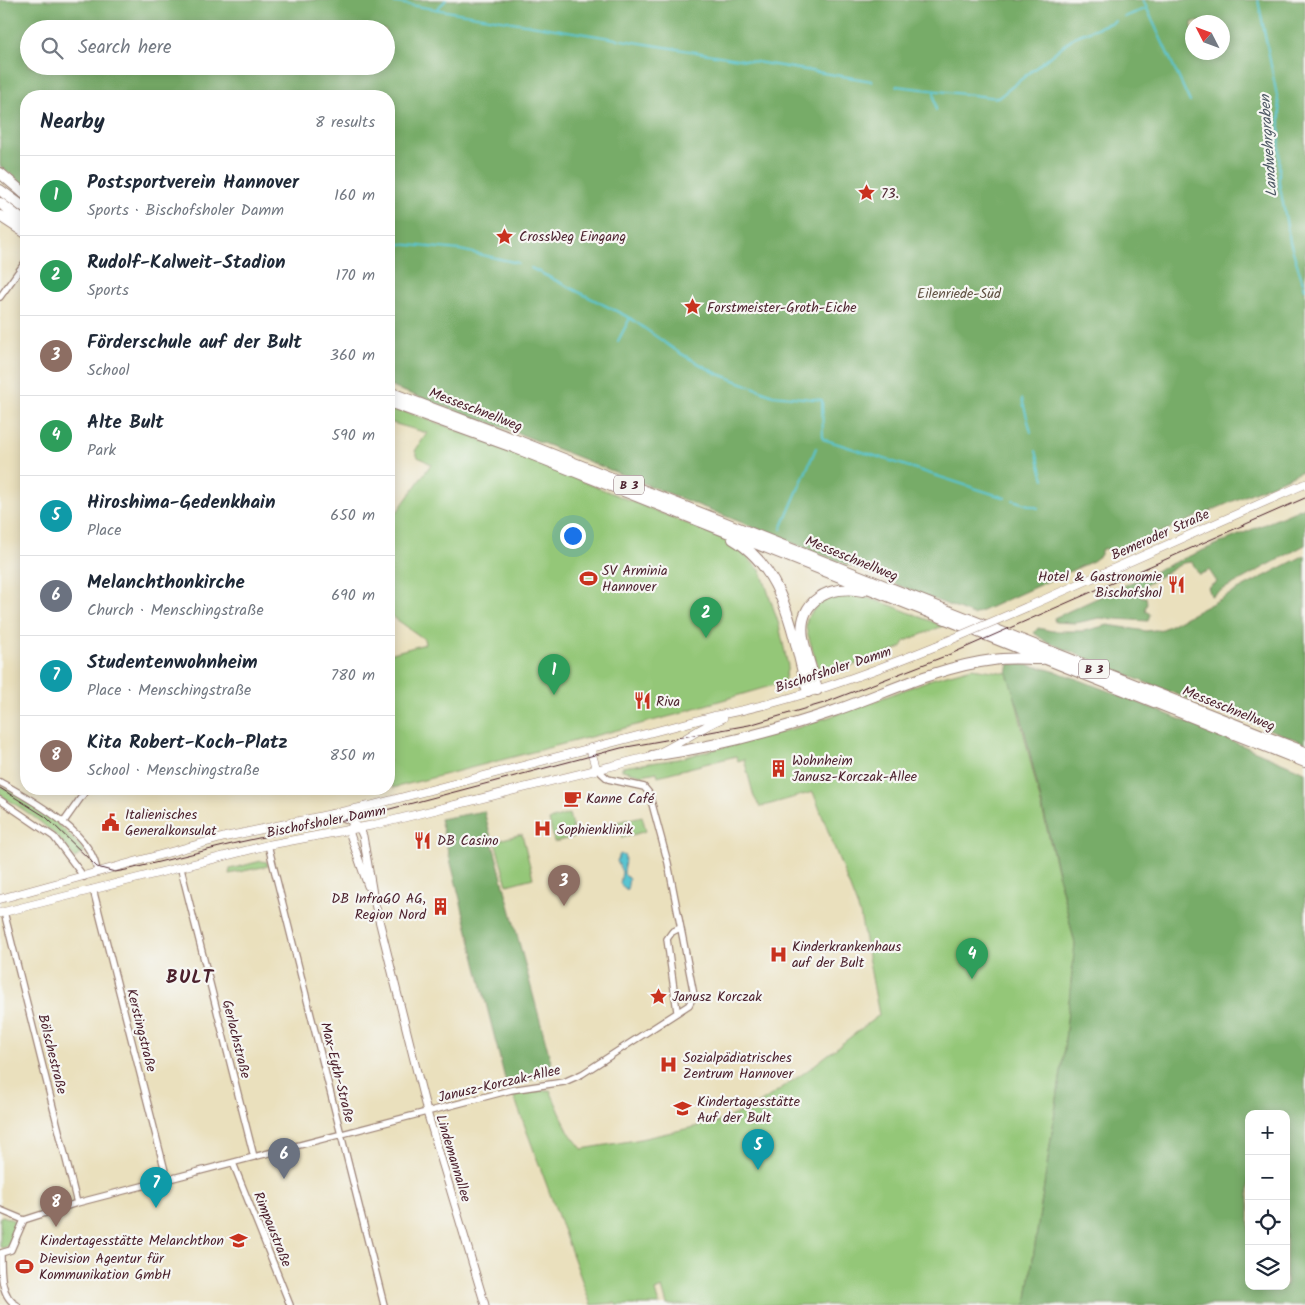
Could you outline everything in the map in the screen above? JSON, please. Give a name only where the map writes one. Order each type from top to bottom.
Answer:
[{"type":"highway","points":[[0,173],[20,190]]},
{"type":"highway","points":[[0,190],[20,205]]},
{"type":"highway","points":[[0,203],[20,218]]},
{"type":"highway","points":[[0,216],[20,229]]},
{"type":"highway","name":"Messeschnellweg","points":[[395,394],[483,427],[1305,752]]},
{"type":"highway","name":"Messeschnellweg","points":[[395,404],[476,433],[708,524],[1305,762]]},
{"type":"highway","points":[[708,524],[748,548],[771,574],[785,606],[813,691]]},
{"type":"highway","points":[[813,691],[802,628],[805,615],[812,602],[822,594],[841,588],[892,597]]},
{"type":"highway","points":[[652,756],[724,742],[797,722],[930,675],[970,663],[994,659],[1048,659]]},
{"type":"main road","name":"Bemeroder Straße","points":[[936,646],[1305,484]]},
{"type":"main road","name":"Bischofsholer Damm","points":[[0,899],[225,837],[363,807],[737,712],[813,691],[936,646]]},
{"type":"main road","name":"Bischofsholer Damm","points":[[2,912],[180,869],[268,845],[360,828],[596,768],[652,756],[678,745],[704,727],[737,712]]},
{"type":"main road","points":[[590,748],[596,768]]},
{"type":"main road","points":[[93,889],[97,872]]},
{"type":"main road","points":[[84,877],[93,889]]},
{"type":"street","points":[[0,297],[20,269]]},
{"type":"street","name":"Janusz-Korczak-Allee","points":[[24,1220],[167,1178],[342,1136],[511,1090],[564,1082],[582,1074],[689,1005],[694,995],[668,863],[650,793],[644,787],[608,780],[596,768]]},
{"type":"street","points":[[0,782],[20,793]]},
{"type":"street","points":[[23,795],[63,823],[90,852],[97,872]]},
{"type":"street","points":[[63,823],[83,795]]},
{"type":"street","points":[[0,800],[54,837],[84,877]]},
{"type":"street","points":[[350,830],[353,821],[363,807]]},
{"type":"street","points":[[331,814],[353,821],[360,828]]},
{"type":"street","name":"Lindemannallee","points":[[360,828],[374,900],[428,1112],[485,1305]]},
{"type":"street","name":"Lindemannallee","points":[[350,830],[354,848],[374,900]]},
{"type":"street","name":"Max-Eyth-Straße","points":[[268,845],[384,1305]]},
{"type":"street","name":"Gerlachstraße","points":[[180,869],[254,1157]]},
{"type":"street","name":"Kerstingstraße","points":[[93,889],[167,1178]]},
{"type":"street","name":"Bölschestraße","points":[[2,912],[77,1203]]},
{"type":"street","points":[[677,1011],[667,939],[672,932],[680,928]]},
{"type":"street","name":"Rimpaustraße","points":[[233,1162],[290,1305]]},
{"type":"street","points":[[0,1210],[24,1220],[11,1250],[1,1253],[1,1276],[4,1287],[13,1303],[17,1305]]},
{"type":"green space","name":"Eilenriede-Süd","points":[[0,0],[1305,0],[1305,470],[1111,554],[1106,548],[1101,550],[1101,555],[1093,561],[973,615],[520,434],[395,388],[395,90],[20,90],[20,181],[0,166]]},
{"type":"green space","points":[[395,408],[451,428],[730,541],[761,571],[779,625],[788,666],[784,682],[683,713],[395,787],[395,652],[425,644],[424,639],[395,618],[395,511],[397,512],[431,464],[418,457],[415,451],[427,433],[395,424]]},
{"type":"green space","points":[[1305,507],[1305,545],[1211,596],[1208,587],[1217,582],[1209,570],[1199,575],[1192,562],[1183,563],[1139,589],[1142,597],[1146,597],[1145,610],[1150,614],[1148,621],[1099,618],[1076,623],[1055,622],[1054,618],[1173,563]]},
{"type":"green space","points":[[1305,555],[1305,743],[1139,680],[1045,641],[1034,633],[1038,628],[1052,631],[1084,631],[1108,625],[1146,631],[1163,629]]},
{"type":"green space","points":[[849,592],[890,605],[943,626],[905,641],[902,647],[872,659],[851,666],[819,671],[806,628],[807,619],[821,599]]},
{"type":"green space","points":[[1009,664],[1036,667],[1062,674],[1160,711],[1305,772],[1305,1305],[1026,1305],[1063,1059],[1075,944],[1021,716],[1007,673]]},
{"type":"green space","points":[[972,668],[1007,673],[1010,677],[1075,944],[1063,1059],[1026,1305],[667,1305],[662,1288],[655,1291],[659,1305],[616,1305],[615,1303],[591,1305],[513,1094],[550,1090],[568,1131],[582,1149],[636,1140],[721,1121],[758,1104],[804,1073],[879,1015],[860,914],[813,792],[760,807],[754,797],[744,759],[738,761],[736,756],[658,776],[657,772],[642,775],[622,770],[622,767],[678,759],[800,727],[932,679]]},
{"type":"green space","points":[[0,785],[50,816],[85,851],[75,858],[59,839],[41,823],[22,808],[0,795]]},
{"type":"green space","points":[[484,811],[554,1073],[507,1087],[440,819]]},
{"type":"green space","points":[[569,814],[575,837],[554,842],[549,820]]},
{"type":"green space","points":[[642,816],[646,831],[622,838],[617,822]]},
{"type":"green space","points":[[522,834],[533,878],[507,885],[495,841]]},
{"type":"green space","points":[[261,861],[267,862],[268,866],[229,874],[230,869]]},
{"type":"green space","points":[[3,1216],[17,1222],[19,1225],[10,1245],[3,1248],[0,1247],[0,1217]]},
{"type":"water","points":[[620,854],[625,856],[624,874],[629,879],[627,890],[620,884],[622,872],[617,861]]},
{"type":"waterway","points":[[379,0],[872,81]]},
{"type":"waterway","points":[[437,9],[446,0]]},
{"type":"waterway","points":[[1143,0],[1190,102]]},
{"type":"waterway","name":"Landwehrgraben","points":[[1258,0],[1280,111],[1279,182],[1290,242],[1305,289]]},
{"type":"waterway","points":[[1124,17],[1145,9]]},
{"type":"waterway","points":[[896,86],[998,98],[1074,37],[1115,21]]},
{"type":"waterway","points":[[934,91],[936,110]]},
{"type":"waterway","points":[[395,244],[460,250],[518,263]]},
{"type":"waterway","points":[[531,268],[630,318],[678,352],[716,373],[773,395],[822,400],[823,439],[1005,498]]},
{"type":"waterway","points":[[618,341],[630,318]]},
{"type":"waterway","points":[[1022,399],[1031,432]]},
{"type":"waterway","points":[[781,529],[816,448]]},
{"type":"waterway","points":[[1036,451],[1044,479]]},
{"type":"waterway","points":[[1013,500],[1038,508]]},
{"type":"tram line","points":[[0,788],[46,817],[97,867],[115,872],[126,870],[240,842],[371,814],[621,748],[749,725],[824,703],[953,653],[1305,498]]},
{"type":"place","name":"73.","points":[[867,193]]},
{"type":"place","name":"CrossWeg Eingang","points":[[505,236]]},
{"type":"place","name":"Forstmeister-Groth-Eiche","points":[[693,307]]},
{"type":"place","name":"SV Arminia Hannover","points":[[588,578]]},
{"type":"place","name":"Hotel & Gastronomie Bischofshol","points":[[1176,584]]},
{"type":"place","name":"Rudolf-Kalweit-Stadion","points":[[706,638]]},
{"type":"place","name":"Postsportverein Hannover","points":[[554,695]]},
{"type":"place","name":"Riva","points":[[642,701]]},
{"type":"place","name":"Wohnheim Janusz-Korczak-Allee","points":[[778,768]]},
{"type":"place","name":"Kanne Café","points":[[572,798]]},
{"type":"place","name":"Italienisches Generalkonsulat","points":[[111,822]]},
{"type":"place","name":"Sophienklinik","points":[[543,829]]},
{"type":"place","name":"DB Casino","points":[[423,840]]},
{"type":"place","name":"DB InfraGO AG, Region Nord","points":[[440,906]]},
{"type":"place","name":"Förderschule auf der Bult","points":[[564,906]]},
{"type":"place","name":"Kinderkrankenhaus auf der Bult","points":[[778,954]]},
{"type":"place","name":"Alte Bult","points":[[972,979]]},
{"type":"place","name":"Janusz Korczak","points":[[658,996]]},
{"type":"place","name":"Sozialpädiatrisches Zentrum Hannover","points":[[669,1065]]},
{"type":"place","name":"Kindertagesstätte Auf der Bult","points":[[683,1109]]},
{"type":"place","name":"Hiroshima-Gedenkhain","points":[[758,1170]]},
{"type":"place","name":"Melanchthonkirche","points":[[284,1179]]},
{"type":"place","name":"Studentenwohnheim","points":[[156,1208]]},
{"type":"place","name":"Kita Robert-Koch-Platz","points":[[56,1227]]},
{"type":"place","name":"Kindertagesstätte Melanchthon","points":[[238,1240]]},
{"type":"place","name":"Dievision Agentur für Kommunikation GmbH","points":[[25,1266]]},
{"type":"district","name":"BULT","points":[[190,976]]}]
